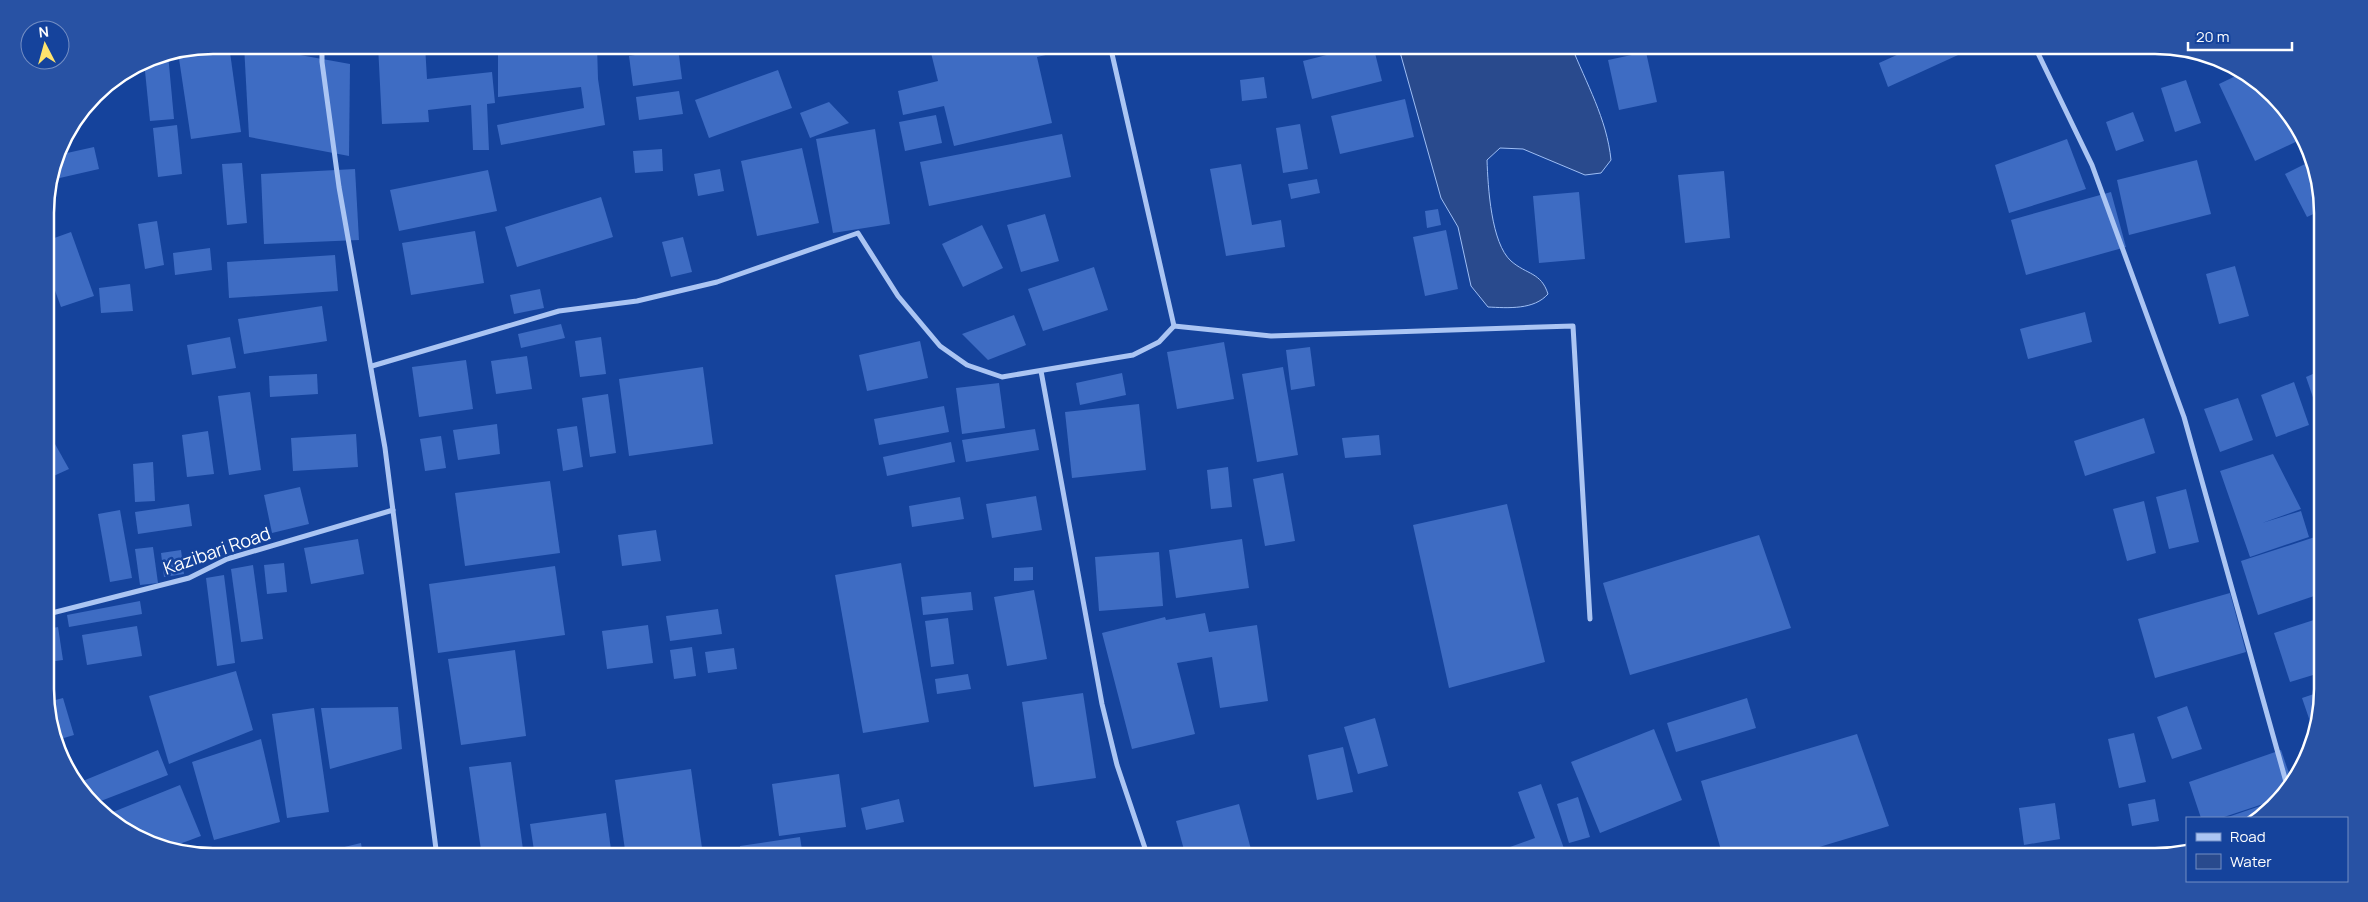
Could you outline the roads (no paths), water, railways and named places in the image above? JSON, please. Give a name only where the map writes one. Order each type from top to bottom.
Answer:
[{"type":"street","points":[[322,54],[339,186],[372,366],[394,510],[436,848]]},
{"type":"street","points":[[1112,54],[1174,326]]},
{"type":"street","points":[[2038,54],[2092,165],[2184,417],[2285,780]]},
{"type":"street","points":[[372,366],[559,311],[638,302],[718,282],[858,233],[898,296],[940,346],[967,365],[1002,376],[1132,355],[1159,342],[1174,326]]},
{"type":"street","points":[[1174,326],[1271,336],[1573,326],[1590,619]]},
{"type":"street","points":[[1042,371],[1102,704],[1117,765],[1145,848]]},
{"type":"street","name":"Kazibari Road","points":[[54,612],[189,578],[227,559],[394,510]]},
{"type":"water","points":[[1401,54],[1575,54],[1601,116],[1609,145],[1611,160],[1601,173],[1585,175],[1523,149],[1500,148],[1487,160],[1492,214],[1504,253],[1517,266],[1542,282],[1548,294],[1536,303],[1520,307],[1488,307],[1471,286],[1458,227],[1441,198]]}]
